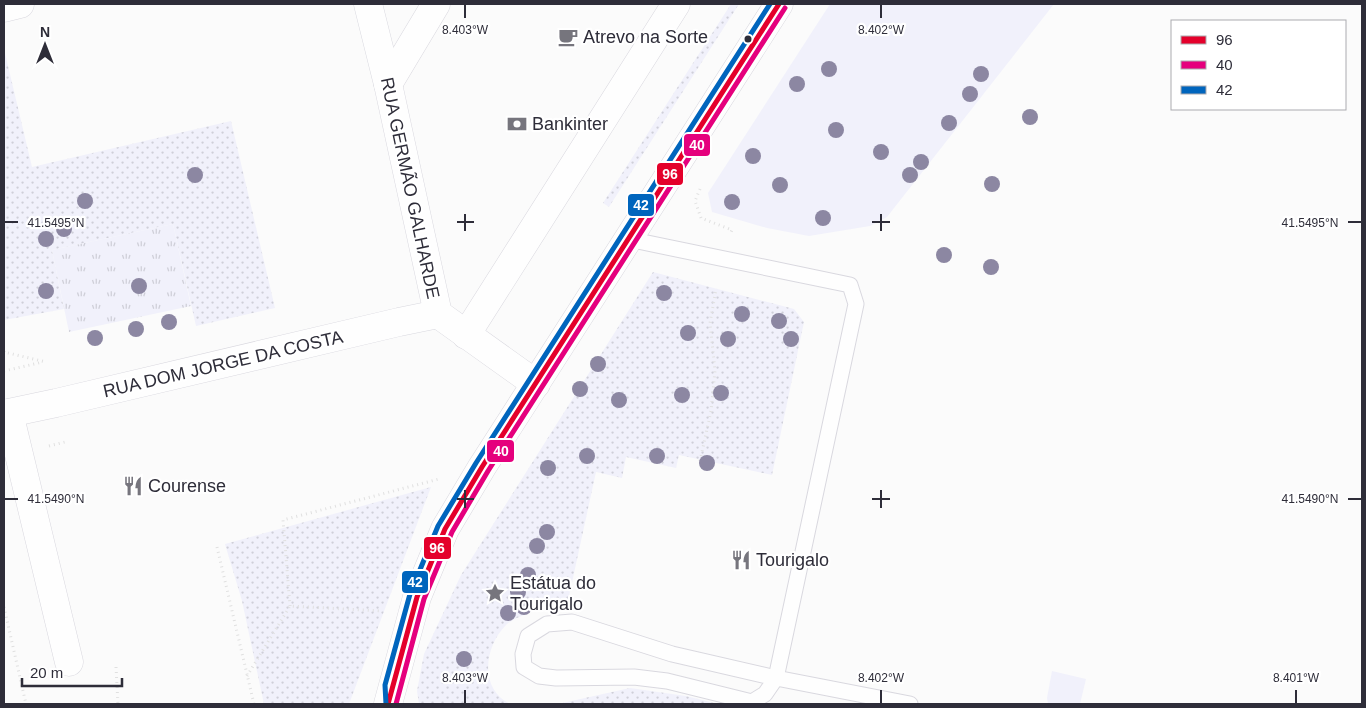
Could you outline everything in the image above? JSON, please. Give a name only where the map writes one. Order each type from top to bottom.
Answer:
[{"type":"street","points":[[4,8],[20,4]]},
{"type":"street","name":"RUA GERMÃO GALHARDE","points":[[368,4],[388,84],[438,314],[536,384]]},
{"type":"street","points":[[388,84],[436,4]]},
{"type":"street","points":[[466,335],[676,4]]},
{"type":"street","points":[[391,699],[417,597],[445,529],[482,467],[779,4]]},
{"type":"street","name":"RUA DOM JORGE DA COSTA","points":[[6,414],[438,314]]},
{"type":"street","points":[[6,414],[69,662]]},
{"type":"lane","points":[[628,239],[850,285],[856,304],[776,678],[765,694],[752,702],[667,681],[634,677],[556,678],[539,676],[524,667],[523,654],[528,636],[547,624],[572,622],[672,654],[776,678],[910,704]]},
{"type":"path","points":[[700,188],[695,201],[701,218],[732,230],[730,234]]},
{"type":"path","points":[[700,461],[711,411],[715,370],[710,323],[716,289]]},
{"type":"path","points":[[4,351],[46,362],[4,371]]},
{"type":"path","points":[[247,676],[290,606],[283,520],[444,478]]},
{"type":"path","points":[[217,547],[254,704]]},
{"type":"path","points":[[4,606],[26,704]]},
{"type":"path","points":[[290,606],[384,612]]},
{"type":"path","points":[[116,667],[118,704]]},
{"type":"green space","points":[[731,4],[739,4],[609,207],[603,203]]},
{"type":"green space","points":[[830,4],[1054,4],[887,217],[870,226],[809,236],[767,228],[712,212],[708,193]]},
{"type":"green space","points":[[4,49],[32,167],[231,121],[275,308],[196,326],[173,224],[52,250],[64,309],[4,320]]},
{"type":"green space","points":[[173,224],[191,306],[69,332],[52,250]]},
{"type":"green space","points":[[653,272],[794,309],[804,322],[772,475],[679,455],[676,468],[626,457],[622,478],[596,472],[566,610],[542,607],[516,619],[508,623],[493,645],[489,656],[489,678],[493,688],[500,697],[510,704],[419,704],[417,691],[424,654],[461,575]]},
{"type":"green space","points":[[431,487],[349,704],[264,704],[242,601],[225,544]]},
{"type":"green space","points":[[1052,671],[1086,679],[1080,704],[1048,704],[1047,698]]},
{"type":"green space","points":[[630,688],[686,696],[718,704],[558,704]]},
{"type":"transit line","name":"42","points":[[386,704],[385,685],[410,594],[438,526],[476,463],[770,4]]},
{"type":"transit line","name":"96","points":[[388,704],[417,597],[445,529],[482,467],[779,4]]},
{"type":"transit line","name":"40","points":[[396,704],[424,599],[452,532],[488,471],[785,8]]},
{"type":"place","name":"Atrevo na Sorte","points":[[568,37]]},
{"type":"place","name":"Bankinter","points":[[517,124]]},
{"type":"place","name":"Courense","points":[[133,486]]},
{"type":"place","name":"Tourigalo","points":[[741,560]]},
{"type":"place","name":"Estátua do Tourigalo","points":[[495,593]]}]
